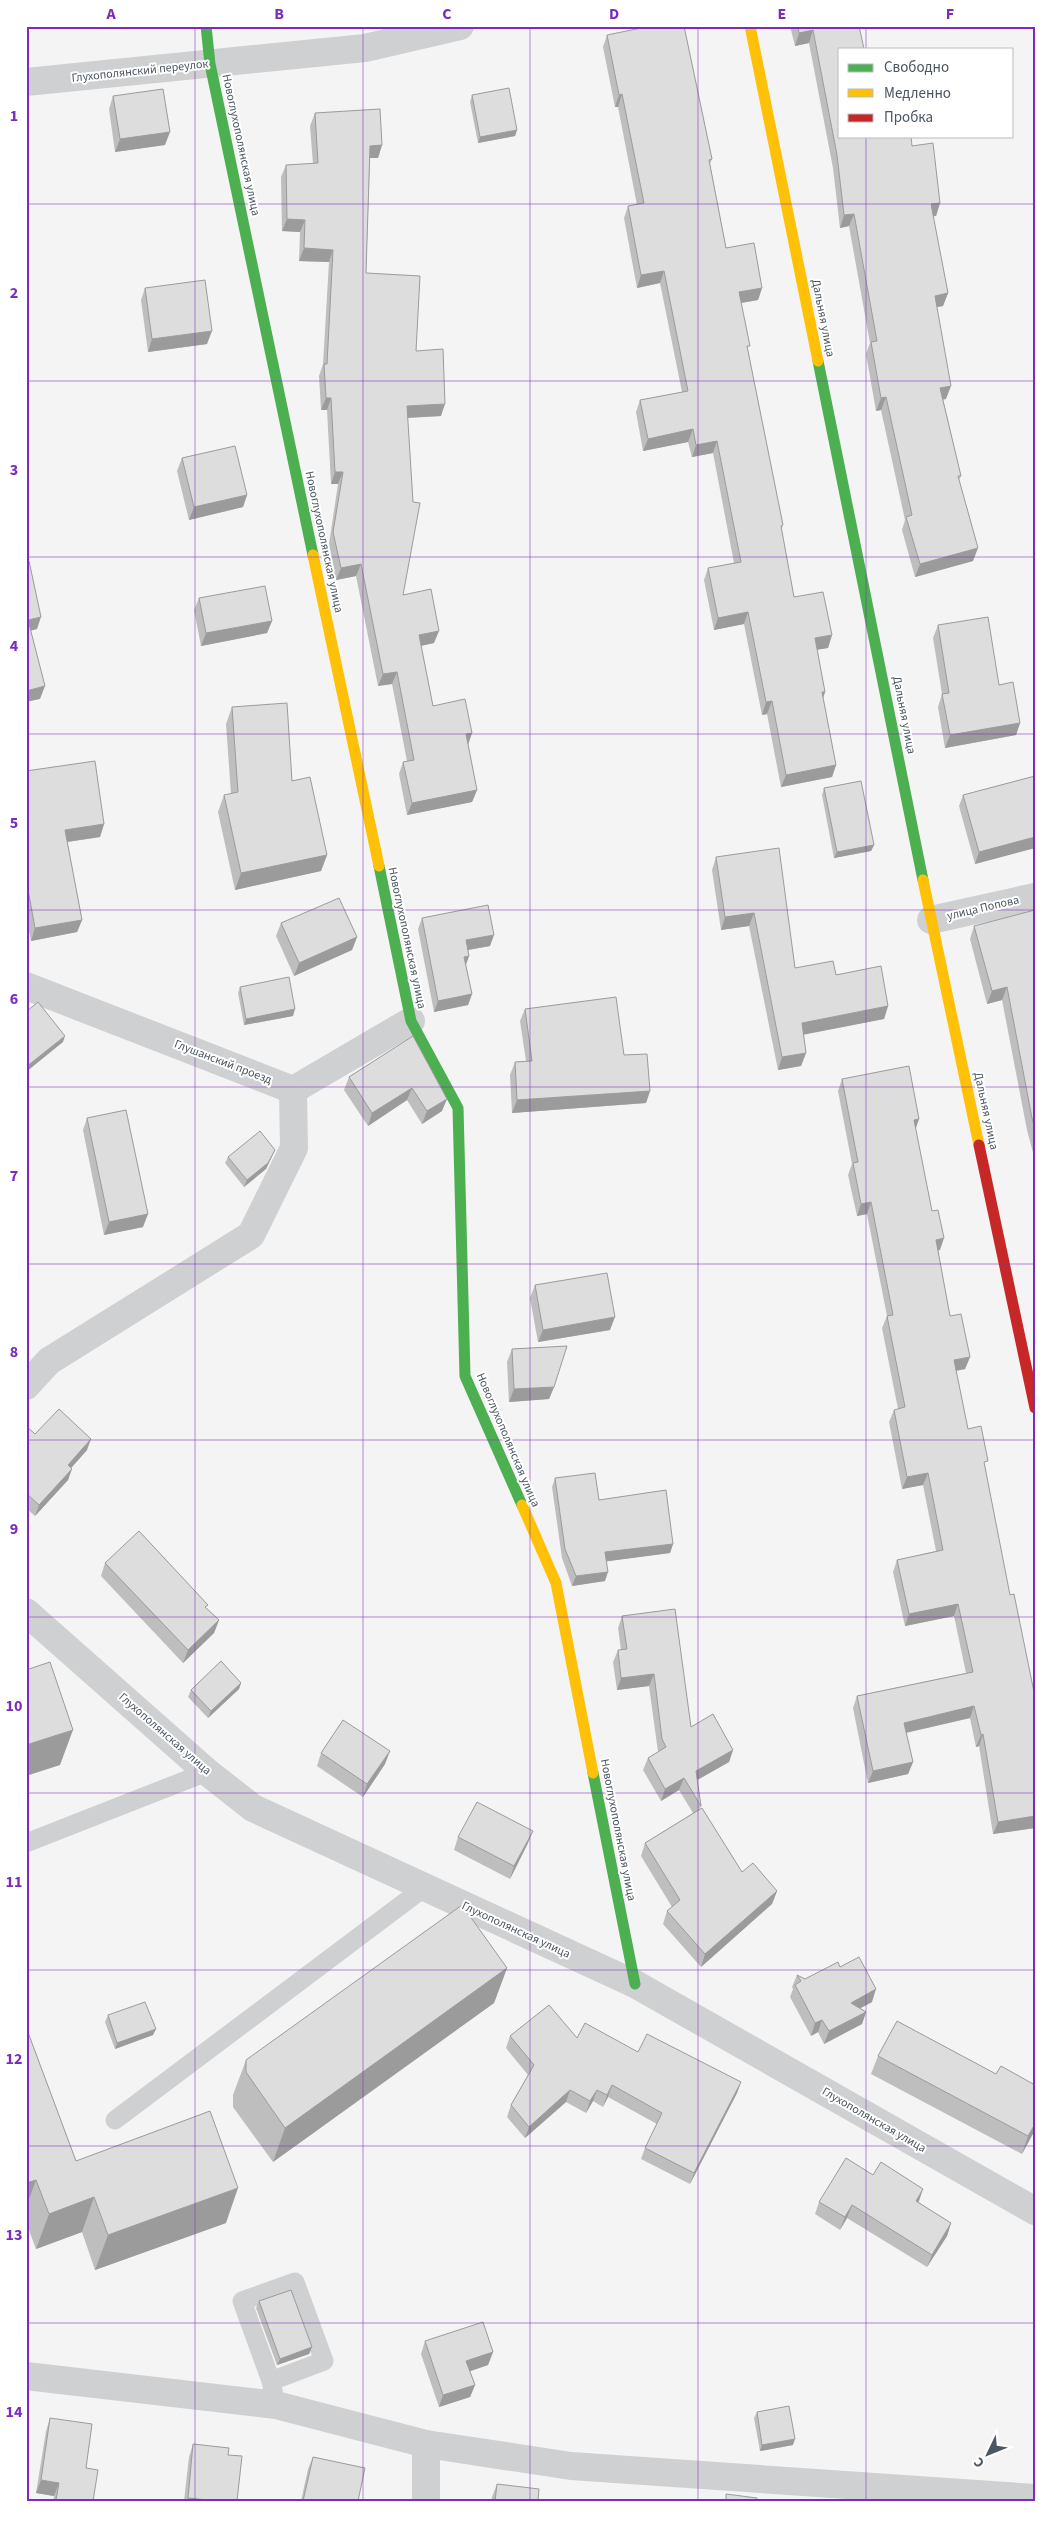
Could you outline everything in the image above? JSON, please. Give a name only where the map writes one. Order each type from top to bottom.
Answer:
[{"type":"street","name":"Новоглухополянская улица","points":[[206,26],[210,64],[411,1021],[458,1108],[465,1376],[556,1583],[635,1984]]},
{"type":"street","name":"Глухополянский переулок","points":[[26,82],[365,48],[460,26]]},
{"type":"street","name":"Дальняя улица","points":[[750,26],[931,920],[1035,1408]]},
{"type":"street","name":"улица Попова","points":[[931,920],[1035,897]]},
{"type":"street","name":"Глушанский проезд","points":[[26,986],[293,1090]]},
{"type":"street","points":[[26,1386],[49,1360],[251,1235],[294,1148],[293,1090],[411,1021]]},
{"type":"street","name":"Глухополянская улица","points":[[26,1612],[207,1772],[253,1808],[635,1984],[1035,2211]]},
{"type":"street","points":[[26,2376],[273,2393],[426,2444],[572,2466],[1035,2498]]},
{"type":"street","points":[[426,2444],[426,2501]]},
{"type":"lane","points":[[26,1843],[207,1772]]},
{"type":"lane","points":[[115,2120],[425,1888]]},
{"type":"lane","points":[[295,2282],[324,2361],[273,2393],[242,2301],[295,2282]]},
{"type":"building","points":[[651,26],[684,26],[712,159],[709,160],[726,248],[754,243],[762,288],[739,292],[750,346],[747,346],[783,525],[781,526],[794,597],[823,592],[832,635],[815,638],[825,692],[822,692],[836,765],[786,775],[772,701],[766,702],[748,612],[718,618],[708,568],[741,562],[717,441],[696,445],[693,429],[648,439],[640,400],[688,391],[664,271],[641,275],[628,206],[644,203],[622,94],[619,95],[607,35]]},
{"type":"building","points":[[798,26],[859,26],[864,48],[838,48],[838,138],[911,138],[912,146],[933,143],[940,203],[931,204],[948,293],[935,296],[951,386],[940,388],[961,476],[958,476],[978,548],[920,564],[906,517],[912,515],[886,397],[881,398],[871,342],[877,341],[854,214],[844,215],[837,155],[813,30],[799,33]]},
{"type":"building","points":[[509,88],[517,130],[480,137],[472,95]]},
{"type":"building","points":[[163,89],[170,132],[120,139],[113,96]]},
{"type":"building","points":[[380,109],[382,145],[370,146],[366,273],[420,276],[416,351],[443,349],[445,404],[407,406],[413,502],[420,503],[403,595],[431,589],[439,631],[419,635],[433,706],[465,699],[472,733],[466,734],[477,790],[412,803],[403,762],[414,760],[397,672],[383,674],[361,564],[341,568],[333,532],[343,472],[335,472],[331,398],[326,398],[324,364],[327,364],[333,250],[304,248],[305,220],[287,219],[286,165],[318,163],[315,113]]},
{"type":"building","points":[[205,280],[212,331],[152,339],[145,288]]},
{"type":"building","points":[[235,446],[247,495],[194,507],[182,458]]},
{"type":"building","points":[[29,561],[41,617],[28,620],[45,686],[26,691],[26,562]]},
{"type":"building","points":[[265,586],[272,621],[206,633],[199,598]]},
{"type":"building","points":[[988,617],[999,685],[1013,682],[1020,723],[950,735],[942,694],[949,693],[938,625]]},
{"type":"building","points":[[287,703],[292,781],[310,777],[327,855],[241,873],[224,795],[238,792],[232,707]]},
{"type":"building","points":[[95,761],[104,824],[65,830],[82,920],[35,928],[26,879],[26,771]]},
{"type":"building","points":[[1035,776],[1035,837],[979,852],[963,795]]},
{"type":"building","points":[[861,781],[874,845],[837,852],[824,788]]},
{"type":"building","points":[[779,848],[795,968],[833,961],[836,975],[881,966],[888,1006],[802,1023],[806,1053],[782,1057],[754,913],[725,917],[716,857]]},
{"type":"building","points":[[339,898],[357,937],[299,963],[281,923]]},
{"type":"building","points":[[488,905],[494,935],[466,940],[469,956],[464,957],[472,994],[438,1001],[422,918]]},
{"type":"building","points":[[1035,910],[1035,1129],[1007,987],[992,991],[974,926]]},
{"type":"building","points":[[289,977],[295,1009],[246,1019],[240,987]]},
{"type":"building","points":[[616,997],[624,1055],[647,1054],[650,1091],[517,1100],[515,1062],[532,1061],[525,1009]]},
{"type":"building","points":[[38,1002],[65,1036],[26,1067],[26,1012]]},
{"type":"building","points":[[413,1036],[447,1099],[427,1111],[412,1088],[372,1113],[349,1077]]},
{"type":"building","points":[[909,1066],[919,1119],[914,1120],[932,1211],[938,1210],[944,1238],[936,1240],[950,1316],[961,1314],[970,1357],[954,1360],[968,1429],[981,1426],[988,1461],[984,1462],[1010,1595],[1014,1594],[1035,1697],[1035,1816],[998,1822],[983,1734],[981,1735],[974,1706],[904,1723],[913,1762],[873,1771],[857,1696],[973,1672],[958,1604],[909,1614],[897,1560],[943,1550],[928,1473],[907,1477],[894,1410],[905,1407],[887,1316],[893,1315],[871,1202],[861,1204],[853,1163],[858,1162],[842,1079]]},
{"type":"building","points":[[126,1110],[148,1214],[109,1222],[87,1118]]},
{"type":"building","points":[[260,1131],[275,1150],[268,1163],[247,1180],[228,1157]]},
{"type":"building","points":[[607,1273],[615,1317],[543,1330],[535,1285]]},
{"type":"building","points":[[567,1346],[554,1387],[514,1389],[512,1349]]},
{"type":"building","points":[[59,1409],[91,1439],[68,1465],[72,1469],[39,1505],[26,1493],[26,1426],[35,1434]]},
{"type":"building","points":[[595,1473],[599,1500],[666,1490],[673,1544],[605,1552],[608,1572],[576,1576],[565,1549],[555,1478]]},
{"type":"building","points":[[139,1531],[208,1605],[205,1607],[219,1620],[188,1650],[105,1563]]},
{"type":"building","points":[[675,1609],[691,1727],[713,1714],[733,1750],[696,1771],[701,1806],[684,1778],[665,1789],[648,1758],[666,1747],[662,1739],[654,1674],[621,1678],[618,1650],[627,1649],[622,1616]]},
{"type":"building","points":[[221,1661],[241,1683],[211,1711],[191,1690]]},
{"type":"building","points":[[50,1662],[73,1730],[26,1745],[26,1670]]},
{"type":"building","points":[[343,1720],[390,1751],[367,1784],[321,1753]]},
{"type":"building","points":[[477,1802],[533,1831],[514,1866],[458,1837]]},
{"type":"building","points":[[702,1808],[742,1872],[753,1863],[777,1891],[705,1954],[667,1911],[680,1900],[645,1843]]},
{"type":"building","points":[[462,1905],[507,1968],[285,2128],[246,2072],[246,2060]]},
{"type":"building","points":[[859,1957],[876,1989],[851,2003],[866,2012],[829,2031],[822,2020],[815,2023],[795,1985],[801,1981],[797,1975],[805,1979],[838,1962],[840,1967]]},
{"type":"building","points":[[145,2002],[156,2029],[117,2043],[108,2015]]},
{"type":"building","points":[[549,2005],[577,2038],[585,2023],[638,2052],[647,2034],[741,2082],[694,2173],[645,2148],[662,2113],[612,2085],[607,2095],[597,2090],[590,2101],[570,2090],[529,2127],[511,2105],[534,2065],[510,2036]]},
{"type":"building","points":[[897,2021],[996,2074],[1001,2066],[1035,2085],[1035,2124],[1028,2136],[878,2056]]},
{"type":"building","points":[[26,2027],[76,2161],[210,2111],[238,2188],[108,2235],[94,2197],[49,2214],[36,2180],[26,2183]]},
{"type":"building","points":[[846,2158],[873,2175],[881,2162],[923,2189],[916,2201],[951,2223],[932,2255],[852,2205],[845,2217],[819,2202]]},
{"type":"building","points":[[291,2290],[312,2347],[280,2359],[259,2301]]},
{"type":"building","points":[[483,2322],[493,2352],[466,2361],[475,2385],[443,2395],[425,2341]]},
{"type":"building","points":[[789,2406],[795,2439],[762,2445],[757,2412]]},
{"type":"building","points":[[50,2418],[92,2424],[86,2468],[98,2470],[93,2501],[56,2500],[59,2483],[41,2480]]},
{"type":"building","points":[[193,2444],[229,2448],[228,2455],[242,2456],[237,2501],[188,2498]]},
{"type":"building","points":[[313,2457],[365,2468],[358,2501],[303,2501]]},
{"type":"building","points":[[497,2484],[539,2489],[538,2501],[495,2501]]},
{"type":"building","points":[[726,2494],[757,2498],[757,2501],[726,2501]]},
{"type":"traffic: fast","points":[[206,26],[210,64],[313,555]]},
{"type":"traffic: fast","points":[[818,361],[923,880]]},
{"type":"traffic: fast","points":[[379,866],[411,1021],[458,1108],[465,1376],[522,1505]]},
{"type":"traffic: fast","points":[[593,1773],[635,1984]]},
{"type":"traffic: slow","points":[[750,26],[818,361]]},
{"type":"traffic: slow","points":[[313,555],[379,866]]},
{"type":"traffic: slow","points":[[923,880],[979,1145]]},
{"type":"traffic: slow","points":[[522,1505],[556,1583],[593,1773]]},
{"type":"traffic: jam","points":[[979,1145],[1035,1408]]}]
